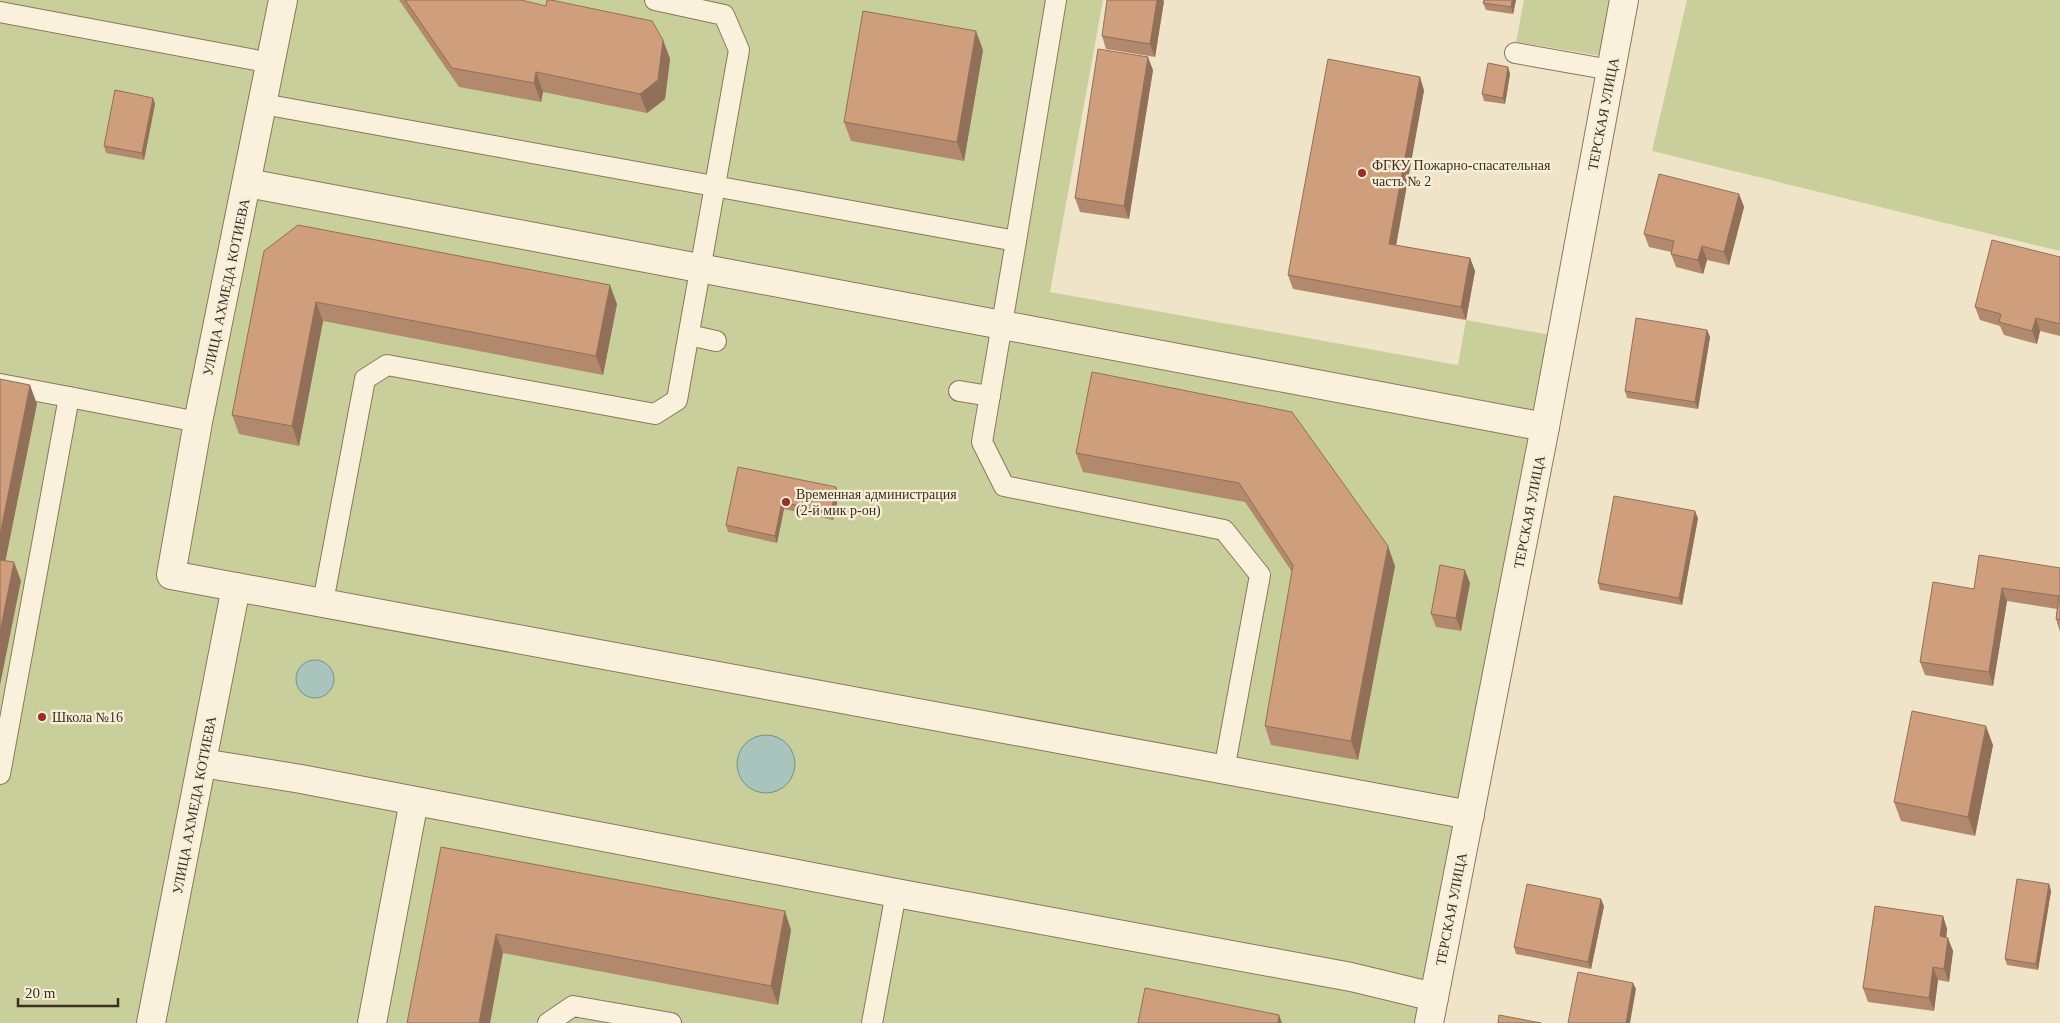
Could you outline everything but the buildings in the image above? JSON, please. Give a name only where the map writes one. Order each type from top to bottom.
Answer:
[{"type":"street","name":"УЛИЦА АХМЕДА КОТИЕВА","points":[[151,1023],[236,587],[171,574],[198,422],[283,0]]},
{"type":"street","name":"ТЕРСКАЯ УЛИЦА","points":[[1429,1023],[1545,427],[1624,0]]},
{"type":"street","points":[[247,183],[1545,427]]},
{"type":"street","points":[[236,587],[1470,815]]},
{"type":"street","points":[[202,763],[301,779],[896,893],[1351,977],[1434,996]]},
{"type":"street","points":[[372,1023],[414,801]]},
{"type":"lane","points":[[323,602],[365,378],[387,365],[654,414],[677,400],[740,50],[724,14],[655,0]]},
{"type":"lane","points":[[1056,0],[982,442],[1004,486],[1224,530],[1260,575],[1224,770]]},
{"type":"lane","points":[[0,12],[271,62]]},
{"type":"lane","points":[[1514,52],[1611,70]]},
{"type":"lane","points":[[263,104],[1016,241]]},
{"type":"lane","points":[[689,335],[716,341]]},
{"type":"lane","points":[[0,384],[198,422]]},
{"type":"lane","points":[[959,391],[990,396]]},
{"type":"lane","points":[[0,774],[69,397]]},
{"type":"lane","points":[[872,1023],[896,893]]},
{"type":"lane","points":[[548,1023],[573,1006],[671,1023]]},
{"type":"green space","points":[[0,0],[1103,0],[1050,292],[1458,365],[1466,320],[1562,337],[1429,1023],[0,1023]]},
{"type":"green space","points":[[1524,0],[1624,0],[1614,58],[1516,42]]},
{"type":"green space","points":[[1687,0],[2060,0],[2060,251],[1652,151]]},
{"type":"water","points":[[315,660],[329,665],[334,679],[329,693],[315,698],[301,693],[296,679],[301,665]]},
{"type":"water","points":[[766,735],[777,737],[787,743],[793,753],[795,764],[793,775],[787,785],[777,791],[766,793],[755,791],[745,785],[739,775],[737,764],[739,753],[745,743],[755,737]]},
{"type":"place","name":"ФГКУ Пожарно-спасательная часть № 2","points":[[1362,173]]},
{"type":"place","name":"Временная администрация (2-й мик р-он)","points":[[786,502]]},
{"type":"place","name":"Школа №16","points":[[42,717]]}]
